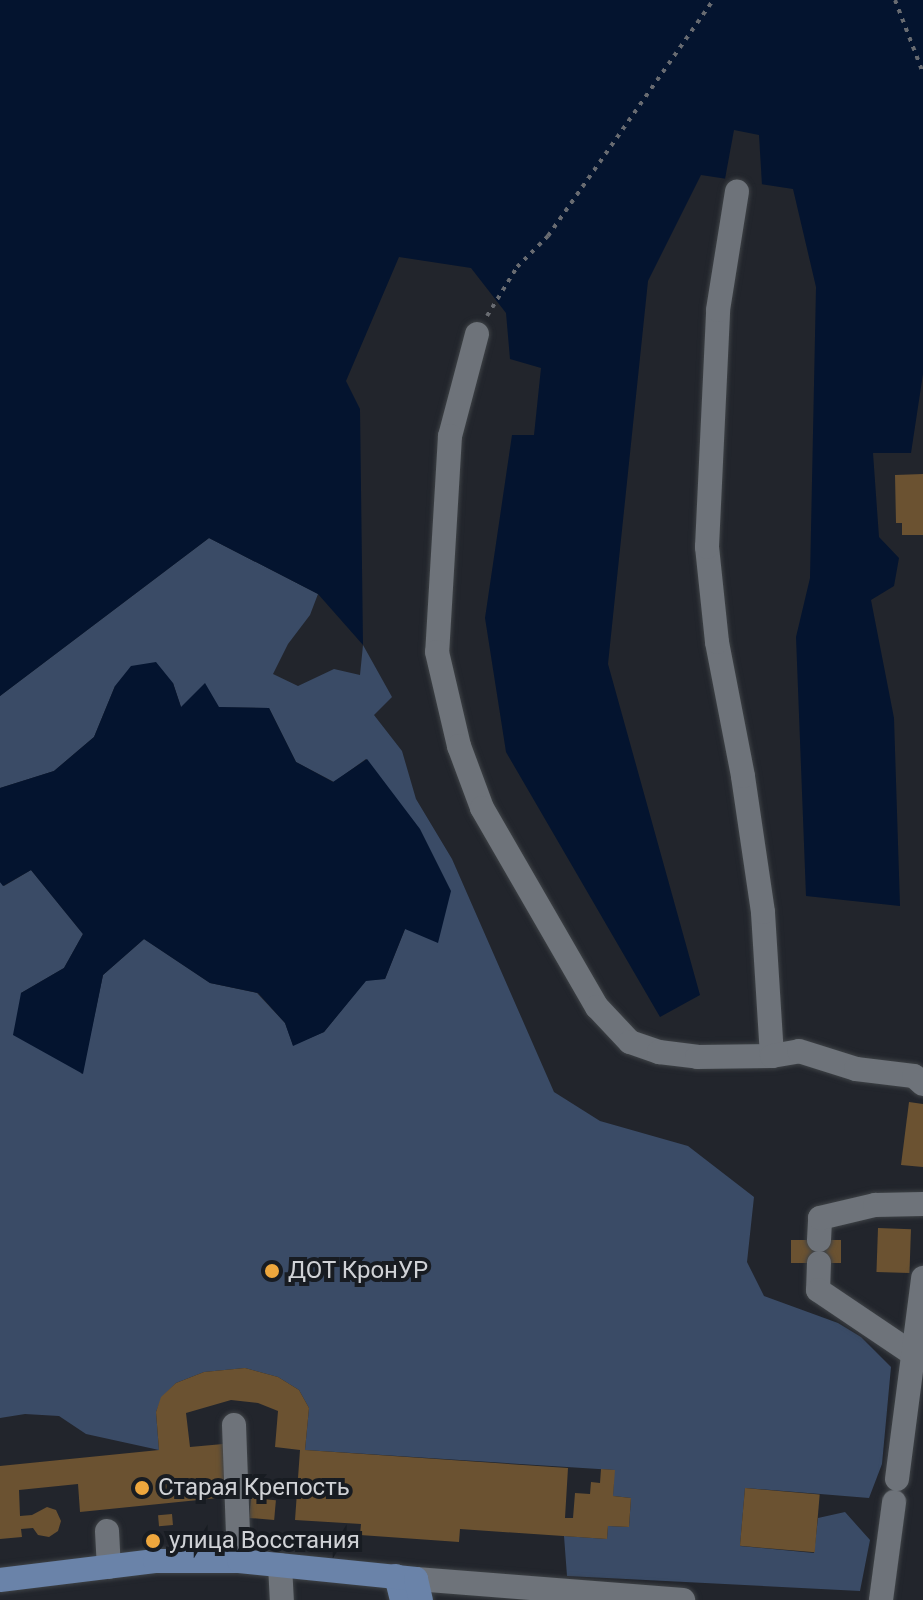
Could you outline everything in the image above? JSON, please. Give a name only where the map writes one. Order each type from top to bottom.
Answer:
[{"type":"main road","points":[[0,1580],[155,1561],[239,1561],[280,1565],[409,1589]]},
{"type":"street","points":[[737,192],[718,310],[707,547],[717,642],[743,776],[763,912],[772,1056]]},
{"type":"street","points":[[477,334],[450,436],[440,554],[437,652],[459,746],[482,808],[597,1007],[630,1042],[659,1052],[697,1057],[772,1056],[799,1051],[856,1069],[914,1076],[923,1084]]},
{"type":"street","points":[[913,1354],[818,1290],[820,1218],[875,1205],[923,1204]]},
{"type":"street","points":[[881,1600],[923,1278]]},
{"type":"street","points":[[234,1425],[239,1561]]},
{"type":"street","points":[[107,1531],[109,1567]]},
{"type":"street","points":[[280,1565],[282,1600]]},
{"type":"street","points":[[409,1589],[683,1600]]},
{"type":"path","points":[[477,334],[517,267],[548,236],[713,0]]},
{"type":"path","points":[[895,0],[923,73]]},
{"type":"shaded area","points":[[0,0],[923,0],[923,374],[911,453],[873,453],[879,537],[899,558],[894,586],[871,600],[894,718],[900,906],[806,896],[796,637],[810,578],[816,287],[793,189],[701,175],[648,281],[608,664],[700,995],[660,1017],[506,752],[485,618],[512,435],[534,435],[541,368],[510,359],[506,313],[471,268],[399,257],[346,381],[360,409],[363,645],[318,594],[209,538],[0,696]]},
{"type":"shaded area","points":[[209,538],[318,594],[310,615],[288,644],[273,674],[298,686],[334,669],[360,675],[363,645],[392,697],[374,715],[402,751],[416,799],[452,859],[554,1092],[600,1121],[688,1146],[754,1197],[747,1262],[764,1296],[838,1323],[861,1337],[891,1367],[882,1464],[869,1498],[745,1488],[740,1546],[814,1553],[818,1518],[845,1512],[870,1540],[860,1591],[567,1576],[564,1536],[607,1539],[608,1526],[629,1527],[631,1498],[613,1496],[614,1470],[305,1450],[309,1408],[299,1390],[278,1377],[245,1368],[204,1372],[176,1383],[162,1397],[156,1412],[159,1450],[86,1434],[59,1416],[25,1414],[0,1418],[0,882],[4,886],[31,870],[83,934],[64,968],[21,993],[82,1074],[103,975],[144,939],[210,983],[257,993],[285,1023],[293,1045],[324,1032],[366,980],[385,979],[405,929],[366,759],[334,782],[296,762],[269,708],[181,707],[173,683],[115,686],[94,737],[54,771],[0,788],[0,696]]},
{"type":"shaded area","points":[[156,662],[173,683],[181,707],[205,683],[219,707],[269,708],[296,762],[333,782],[367,759],[420,829],[451,891],[438,943],[405,929],[385,979],[366,981],[324,1032],[293,1046],[285,1023],[258,993],[210,983],[144,939],[103,975],[83,1074],[13,1035],[21,993],[64,968],[83,934],[31,870],[3,886],[0,882],[0,788],[54,771],[94,737],[115,686],[131,666]]},
{"type":"pier","points":[[734,130],[759,135],[762,185],[725,179]]},
{"type":"building","points":[[923,474],[923,535],[902,535],[902,523],[896,523],[895,475]]},
{"type":"building","points":[[909,1102],[923,1104],[923,1167],[901,1165]]},
{"type":"building","points":[[878,1228],[911,1229],[909,1273],[876,1272]]},
{"type":"building","points":[[791,1240],[841,1240],[841,1263],[791,1263]]},
{"type":"building","points":[[245,1368],[278,1377],[299,1390],[309,1408],[305,1450],[568,1468],[565,1518],[573,1518],[575,1493],[590,1494],[591,1482],[600,1483],[601,1469],[615,1470],[613,1496],[631,1498],[629,1527],[608,1526],[607,1539],[460,1529],[459,1542],[360,1535],[361,1524],[295,1520],[300,1450],[275,1447],[278,1411],[258,1403],[231,1400],[186,1413],[190,1447],[223,1444],[228,1497],[80,1512],[78,1484],[19,1490],[20,1516],[32,1515],[47,1507],[56,1510],[61,1521],[58,1531],[49,1537],[38,1535],[33,1528],[21,1529],[22,1537],[0,1539],[0,1466],[159,1450],[156,1412],[161,1397],[176,1383],[204,1372]]},
{"type":"building","points":[[745,1488],[820,1495],[815,1552],[740,1546]]},
{"type":"building","points":[[251,1498],[276,1500],[274,1520],[249,1518]]},
{"type":"building","points":[[172,1514],[173,1525],[159,1526],[158,1515]]},
{"type":"place","name":"ДОТ КронУР","points":[[272,1271]]},
{"type":"place","name":"Старая Крепость","points":[[142,1488]]},
{"type":"place","name":"улица Восстания","points":[[153,1541]]}]
